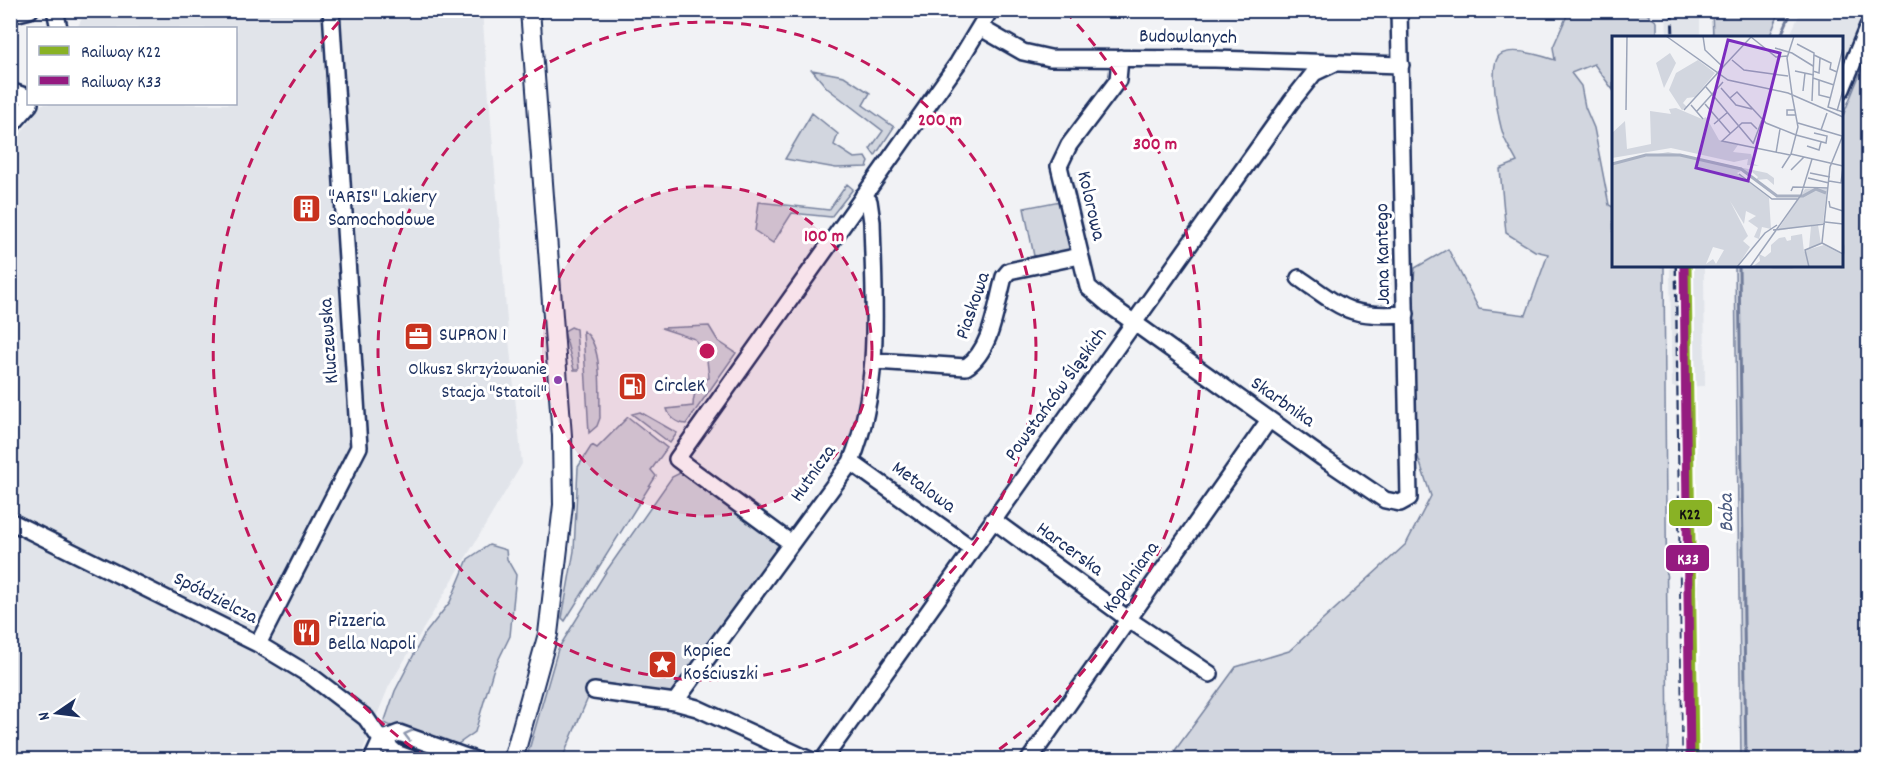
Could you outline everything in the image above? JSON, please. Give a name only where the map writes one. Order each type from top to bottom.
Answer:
[{"type":"main road","points":[[513,759],[548,634],[563,505],[562,436],[530,10]]},
{"type":"street","points":[[10,15],[30,10]]},
{"type":"street","points":[[55,10],[59,27]]},
{"type":"street","name":"Kluczewska","points":[[258,644],[359,447],[331,10]]},
{"type":"street","points":[[791,543],[677,459],[981,28],[990,10]]},
{"type":"street","name":"Jana Kantego","points":[[1398,10],[1409,498]]},
{"type":"street","points":[[1843,87],[1869,26]]},
{"type":"street","name":"Budowlanych","points":[[981,28],[1023,52],[1037,57],[1401,66]]},
{"type":"street","name":"Kolorowa","points":[[1120,58],[1118,80],[1069,145],[1059,166],[1088,287],[1135,323]]},
{"type":"street","name":"Powstańców Śląskich","points":[[823,759],[971,548],[1135,323],[1304,84],[1314,73],[1333,64]]},
{"type":"street","points":[[10,91],[27,97]]},
{"type":"street","points":[[10,127],[29,105]]},
{"type":"street","name":"Hutnicza","points":[[675,702],[851,462],[861,439],[875,361],[872,222],[869,201],[863,196]]},
{"type":"street","name":"Piaskowa","points":[[875,361],[966,367],[976,361],[984,348],[1004,278],[1009,271],[1080,256]]},
{"type":"street","points":[[1299,278],[1341,307],[1360,315],[1406,314]]},
{"type":"street","name":"Skarbnika","points":[[1135,323],[1385,500],[1393,503],[1409,498]]},
{"type":"street","name":"Kopalniana","points":[[1029,759],[1269,420]]},
{"type":"street","name":"Metalowa","points":[[851,462],[971,548]]},
{"type":"street","name":"Harcerska","points":[[993,520],[1128,619],[1210,675]]},
{"type":"street","name":"Spółdzielcza","points":[[10,521],[258,644],[311,676],[366,718],[381,741]]},
{"type":"street","points":[[594,691],[675,702],[697,708],[810,759]]},
{"type":"street","points":[[372,759],[381,741],[399,733],[475,759]]},
{"type":"street","points":[[381,741],[396,753],[415,759]]},
{"type":"shaded area","points":[[1712,10],[1780,11],[1770,36],[1713,36]]},
{"type":"shaded area","points":[[86,11],[482,11],[507,321],[522,464],[389,686],[359,759],[11,760],[11,147],[41,105],[237,105],[237,27],[78,27]]},
{"type":"shaded area","points":[[1569,11],[1643,11],[1657,22],[1657,36],[1612,36],[1612,89],[1594,64],[1571,73],[1581,86],[1585,107],[1594,128],[1609,205],[1612,206],[1612,267],[1664,267],[1668,759],[1168,760],[1236,667],[1289,651],[1406,544],[1431,496],[1413,442],[1410,324],[1415,268],[1448,249],[1479,309],[1526,315],[1548,254],[1535,251],[1506,233],[1500,169],[1517,162],[1502,130],[1495,94],[1494,70],[1496,61],[1505,52],[1528,53],[1555,60],[1553,47]]},
{"type":"shaded area","points":[[1666,11],[1700,11],[1700,36],[1667,36]]},
{"type":"shaded area","points":[[1801,11],[1863,11],[1843,61],[1843,36],[1789,36]]},
{"type":"shaded area","points":[[1868,54],[1868,759],[1741,759],[1735,267],[1843,267],[1843,116]]},
{"type":"shaded area","points":[[812,70],[844,76],[870,93],[863,105],[894,127],[875,156],[870,149],[883,131],[827,88]]},
{"type":"shaded area","points":[[812,113],[838,134],[834,145],[854,158],[866,157],[869,162],[867,167],[836,168],[785,159]]},
{"type":"shaded area","points":[[847,184],[853,189],[831,217],[792,213],[773,243],[755,231],[759,202],[829,210]]},
{"type":"shaded area","points":[[1060,201],[1072,251],[1034,256],[1024,208]]},
{"type":"shaded area","points":[[1670,267],[1704,267],[1705,386],[1672,387]]},
{"type":"shaded area","points":[[709,326],[718,341],[736,353],[686,424],[677,421],[667,409],[693,406],[697,389],[709,378],[707,360],[695,339],[661,328]]},
{"type":"shaded area","points":[[571,327],[576,329],[579,370],[574,370],[564,331]]},
{"type":"shaded area","points":[[583,331],[590,337],[594,346],[599,370],[600,418],[597,426],[589,433]]},
{"type":"shaded area","points":[[640,412],[677,433],[670,443],[632,414]]},
{"type":"shaded area","points":[[628,417],[667,448],[651,470],[656,476],[565,621],[562,618],[574,551],[578,467],[592,445],[597,448]]},
{"type":"shaded area","points":[[682,472],[780,542],[781,546],[671,696],[593,686],[562,759],[526,760],[558,649],[607,570],[672,477]]},
{"type":"shaded area","points":[[489,545],[506,550],[507,559],[516,575],[510,636],[493,671],[475,732],[458,744],[434,744],[384,723],[395,691],[424,635],[450,602],[468,559]]},
{"type":"waterway","name":"Baba","points":[[1781,36],[1792,10]]},
{"type":"waterway","name":"Baba","points":[[1739,267],[1746,760]]},
{"type":"railway","points":[[1672,10],[1673,36]]},
{"type":"railway","points":[[1676,267],[1683,760]]},
{"type":"rail line","name":"K33","points":[[1684,267],[1690,760]]},
{"type":"rail line","name":"K22","points":[[1687,267],[1694,760]]},
{"type":"place","name":"\"ARIS\" Lakiery Samochodowe","points":[[307,209]]},
{"type":"place","name":"SUPRON 1","points":[[418,336]]},
{"type":"place","name":"Olkusz Skrzyżowanie Stacja \"Statoil\"","points":[[558,380]]},
{"type":"place","name":"CircleK","points":[[633,387]]},
{"type":"place","name":"Pizzeria Bella Napoli","points":[[307,633]]},
{"type":"place","name":"Kopiec Kościuszki","points":[[662,664]]}]
